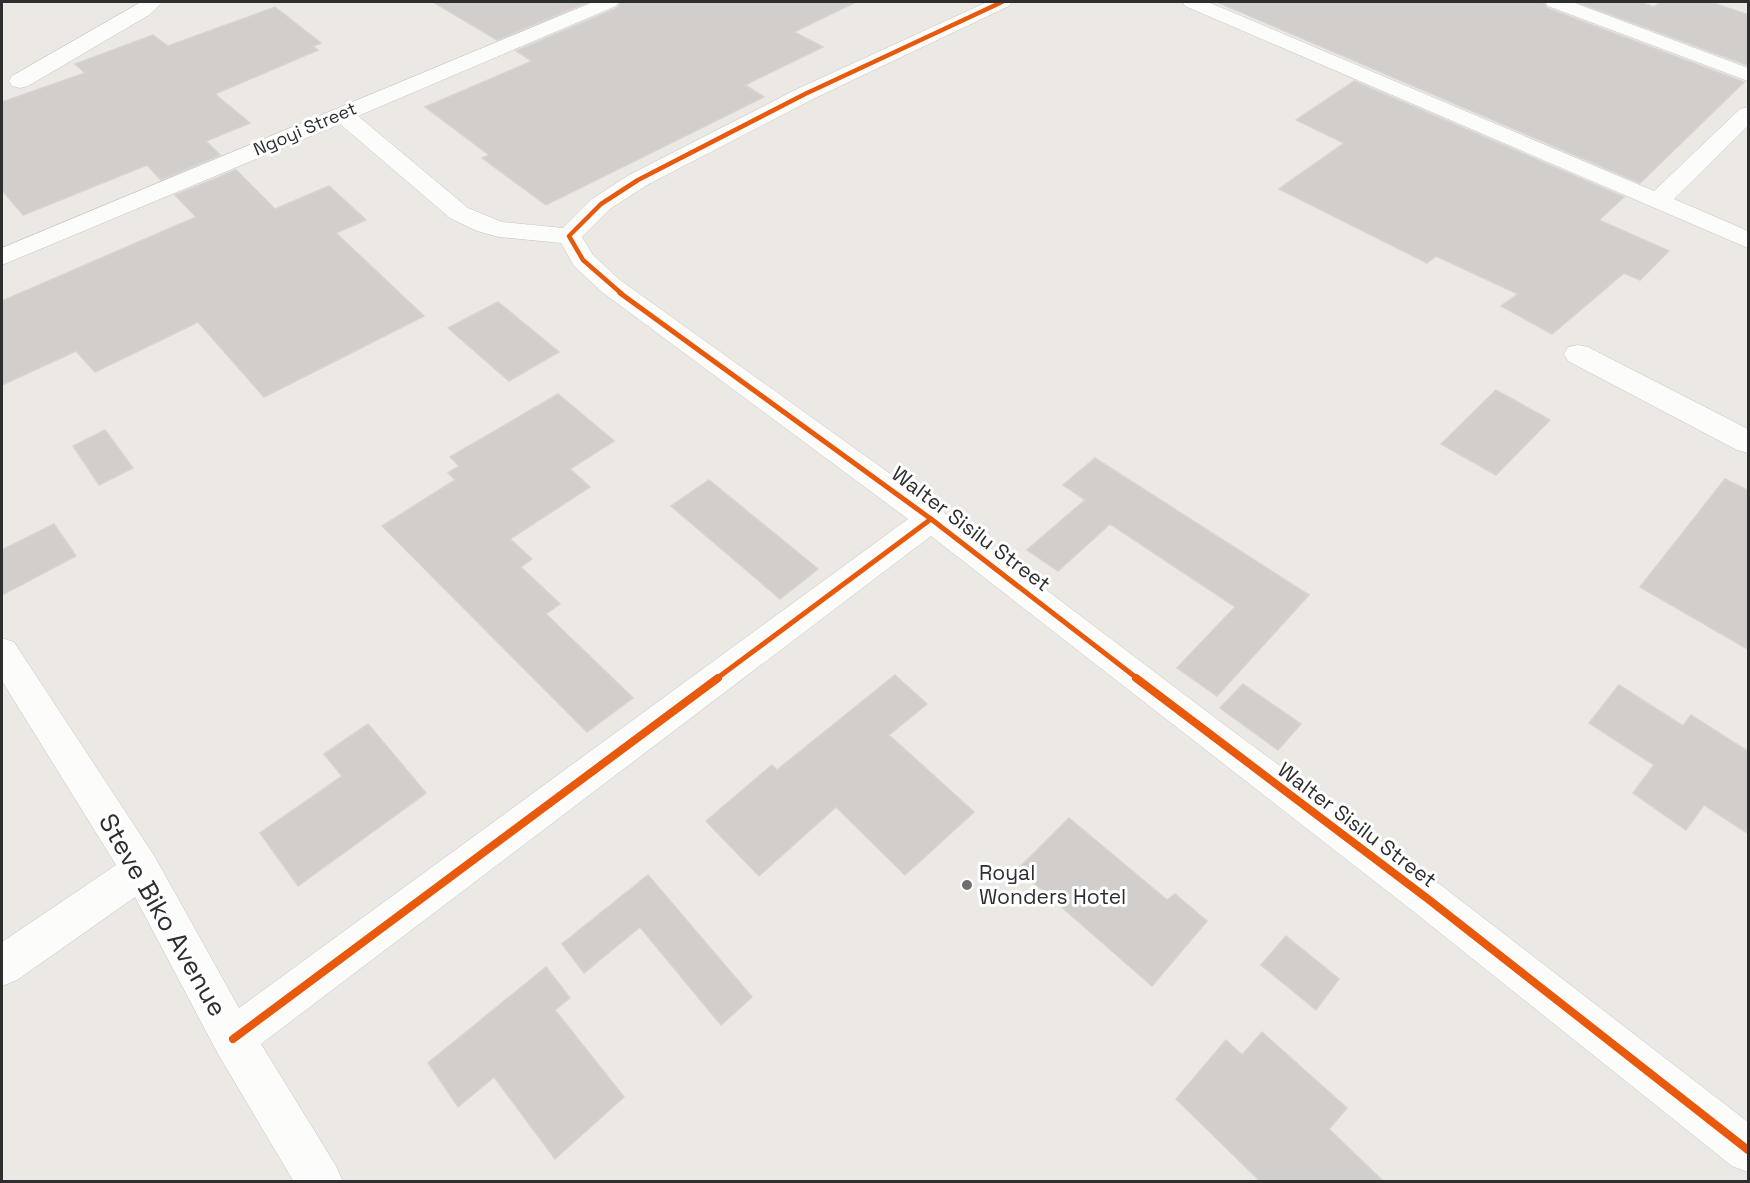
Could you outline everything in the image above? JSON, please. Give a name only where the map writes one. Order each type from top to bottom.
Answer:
[{"type":"street","points":[[20,81],[153,2]]},
{"type":"street","name":"Ngoyi Street","points":[[2,256],[609,2]]},
{"type":"street","points":[[342,113],[459,213],[477,224],[496,230],[569,236],[601,204],[638,180],[805,94],[1002,2]]},
{"type":"street","points":[[1192,2],[1749,240]]},
{"type":"street","points":[[1223,15],[1246,2]]},
{"type":"street","points":[[1555,2],[1749,75]]},
{"type":"street","points":[[1658,201],[1749,114]]},
{"type":"street","name":"Walter Sisilu Street","points":[[569,236],[583,260],[611,286],[931,519],[1212,737],[1455,920],[1749,1149]]},
{"type":"street","points":[[1578,354],[1749,442]]},
{"type":"street","points":[[233,1039],[931,519]]},
{"type":"street","name":"Steve Biko Avenue","points":[[2,652],[141,870],[233,1039],[320,1182]]},
{"type":"street","points":[[2,966],[141,870]]},
{"type":"building","points":[[433,2],[588,2],[497,40]]},
{"type":"building","points":[[621,2],[856,2],[794,32],[823,47],[745,85],[764,97],[546,205],[482,158],[489,155],[425,107],[532,61],[516,51],[617,8]]},
{"type":"building","points":[[1217,2],[1543,2],[1547,8],[1744,82],[1640,183]]},
{"type":"building","points":[[1577,2],[1639,2],[1654,7],[1661,2],[1710,2],[1749,15],[1749,66]]},
{"type":"building","points":[[275,7],[321,43],[313,46],[318,50],[215,94],[250,123],[206,141],[220,155],[161,180],[147,165],[23,215],[2,190],[2,102],[85,73],[75,64],[153,35],[168,46]]},
{"type":"building","points":[[1354,81],[1624,197],[1599,220],[1669,251],[1640,280],[1624,273],[1552,334],[1501,306],[1518,294],[1436,256],[1427,263],[1279,189],[1344,143],[1296,120]]},
{"type":"building","points":[[236,170],[275,209],[329,186],[366,220],[336,233],[424,316],[264,397],[198,322],[95,372],[76,351],[2,385],[2,301],[196,217],[175,195]]},
{"type":"building","points":[[498,302],[559,352],[509,381],[448,328]]},
{"type":"building","points":[[1496,390],[1550,420],[1496,475],[1441,444]]},
{"type":"building","points":[[558,394],[614,441],[570,469],[590,487],[510,539],[532,559],[521,567],[560,604],[546,614],[633,698],[587,732],[382,526],[455,480],[448,473],[459,466],[450,457]]},
{"type":"building","points":[[105,430],[133,468],[99,485],[73,446]]},
{"type":"building","points":[[1095,458],[1309,595],[1217,696],[1177,668],[1235,607],[1110,524],[1058,571],[1027,550],[1085,500],[1063,485]]},
{"type":"building","points":[[1725,479],[1749,491],[1749,650],[1640,587]]},
{"type":"building","points":[[709,480],[818,569],[780,599],[671,506]]},
{"type":"building","points":[[54,524],[76,556],[2,595],[2,550]]},
{"type":"building","points":[[895,675],[927,704],[889,735],[974,812],[905,875],[836,807],[759,876],[706,821],[772,765],[777,770]]},
{"type":"building","points":[[1243,684],[1301,724],[1278,750],[1220,708]]},
{"type":"building","points":[[1619,685],[1683,726],[1691,715],[1749,752],[1749,834],[1704,805],[1686,830],[1633,793],[1654,765],[1589,723]]},
{"type":"building","points":[[368,724],[426,793],[298,886],[260,833],[342,776],[324,754]]},
{"type":"building","points":[[1069,818],[1167,900],[1175,894],[1207,921],[1152,986],[1018,869]]},
{"type":"building","points":[[648,875],[752,997],[721,1025],[640,927],[584,973],[562,944]]},
{"type":"building","points":[[1286,936],[1339,979],[1316,1010],[1261,965]]},
{"type":"building","points":[[546,967],[570,998],[555,1010],[624,1097],[555,1159],[494,1077],[458,1107],[428,1063]]},
{"type":"building","points":[[1262,1032],[1347,1108],[1329,1129],[1384,1182],[1261,1182],[1176,1099],[1226,1040],[1242,1055]]},
{"type":"cycle path","points":[[1002,2],[805,94],[638,180],[601,204],[569,236],[583,260],[611,286],[931,519],[1213,737],[1428,899],[1748,1150]]},
{"type":"cycle path","points":[[233,1039],[931,519]]},
{"type":"place","name":"Royal Wonders Hotel","points":[[967,885]]}]
